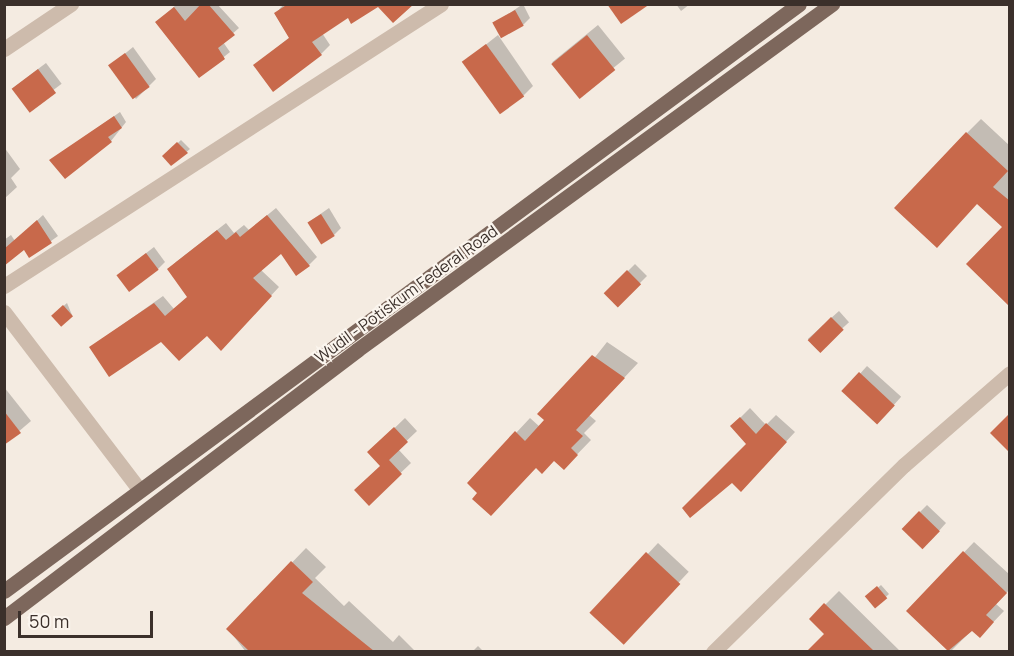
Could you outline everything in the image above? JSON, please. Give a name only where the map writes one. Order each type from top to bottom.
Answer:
[{"type":"main road","name":"Wudil - Potiskum Federal Road","points":[[4,591],[138,488],[799,4]]},
{"type":"main road","name":"Wudil - Potiskum Federal Road","points":[[4,618],[176,486],[832,4]]},
{"type":"main road","points":[[163,470],[176,486]]},
{"type":"street","points":[[4,50],[71,4]]},
{"type":"street","points":[[4,286],[441,4]]},
{"type":"street","points":[[4,312],[138,488]]},
{"type":"street","points":[[713,651],[904,465],[1010,372]]},
{"type":"building","points":[[201,4],[208,4],[235,35],[218,48],[225,59],[199,78],[155,22],[174,7],[185,21]]},
{"type":"building","points":[[288,4],[414,4],[393,23],[378,7],[351,24],[348,18],[312,42],[322,55],[273,92],[253,65],[289,38],[274,13]]},
{"type":"building","points":[[607,4],[650,4],[621,24]]},
{"type":"building","points":[[515,10],[524,26],[501,38],[492,23]]},
{"type":"building","points":[[587,35],[615,70],[580,99],[551,64]]},
{"type":"building","points":[[486,44],[524,97],[500,114],[462,62]]},
{"type":"building","points":[[125,53],[150,87],[133,99],[108,65]]},
{"type":"building","points":[[38,69],[56,93],[30,113],[12,89]]},
{"type":"building","points":[[114,116],[122,128],[108,137],[112,142],[65,179],[49,160]]},
{"type":"building","points":[[966,132],[1008,171],[993,187],[1010,201],[1010,307],[966,264],[1002,227],[977,204],[937,248],[894,208]]},
{"type":"building","points":[[177,142],[188,153],[171,166],[162,156]]},
{"type":"building","points":[[321,214],[335,236],[321,245],[307,222]]},
{"type":"building","points":[[267,215],[310,266],[296,276],[281,254],[253,278],[272,296],[221,351],[207,336],[179,361],[161,342],[109,377],[89,347],[154,303],[165,316],[187,297],[167,269],[217,230],[226,240],[236,232],[240,237]]},
{"type":"building","points":[[37,220],[52,243],[29,258],[24,250],[4,266],[4,249]]},
{"type":"building","points":[[146,253],[159,270],[129,292],[116,275]]},
{"type":"building","points":[[627,270],[641,284],[618,307],[604,293]]},
{"type":"building","points":[[63,305],[73,316],[61,327],[51,316]]},
{"type":"building","points":[[831,317],[844,330],[820,353],[808,340]]},
{"type":"building","points":[[592,355],[625,378],[576,430],[583,436],[571,448],[578,455],[564,470],[554,461],[542,474],[536,468],[491,516],[472,499],[477,493],[467,483],[515,431],[525,441],[544,420],[537,414]]},
{"type":"building","points":[[859,372],[895,405],[877,424],[841,391]]},
{"type":"building","points":[[4,411],[21,433],[4,445]]},
{"type":"building","points":[[1010,413],[1010,453],[990,433]]},
{"type":"building","points":[[740,417],[756,434],[766,423],[787,442],[741,492],[732,483],[690,518],[682,508],[746,444],[730,426]]},
{"type":"building","points":[[394,427],[408,442],[389,460],[402,474],[369,506],[354,490],[380,466],[367,452]]},
{"type":"building","points":[[919,511],[940,531],[922,549],[902,529]]},
{"type":"building","points":[[963,551],[1007,593],[986,615],[994,622],[980,638],[972,631],[948,651],[906,611]]},
{"type":"building","points":[[646,552],[680,584],[624,645],[589,613]]},
{"type":"building","points":[[291,561],[313,582],[302,593],[374,651],[249,651],[226,629]]},
{"type":"building","points":[[877,586],[887,598],[875,609],[865,596]]},
{"type":"building","points":[[824,603],[874,651],[807,651],[824,634],[809,619]]}]
